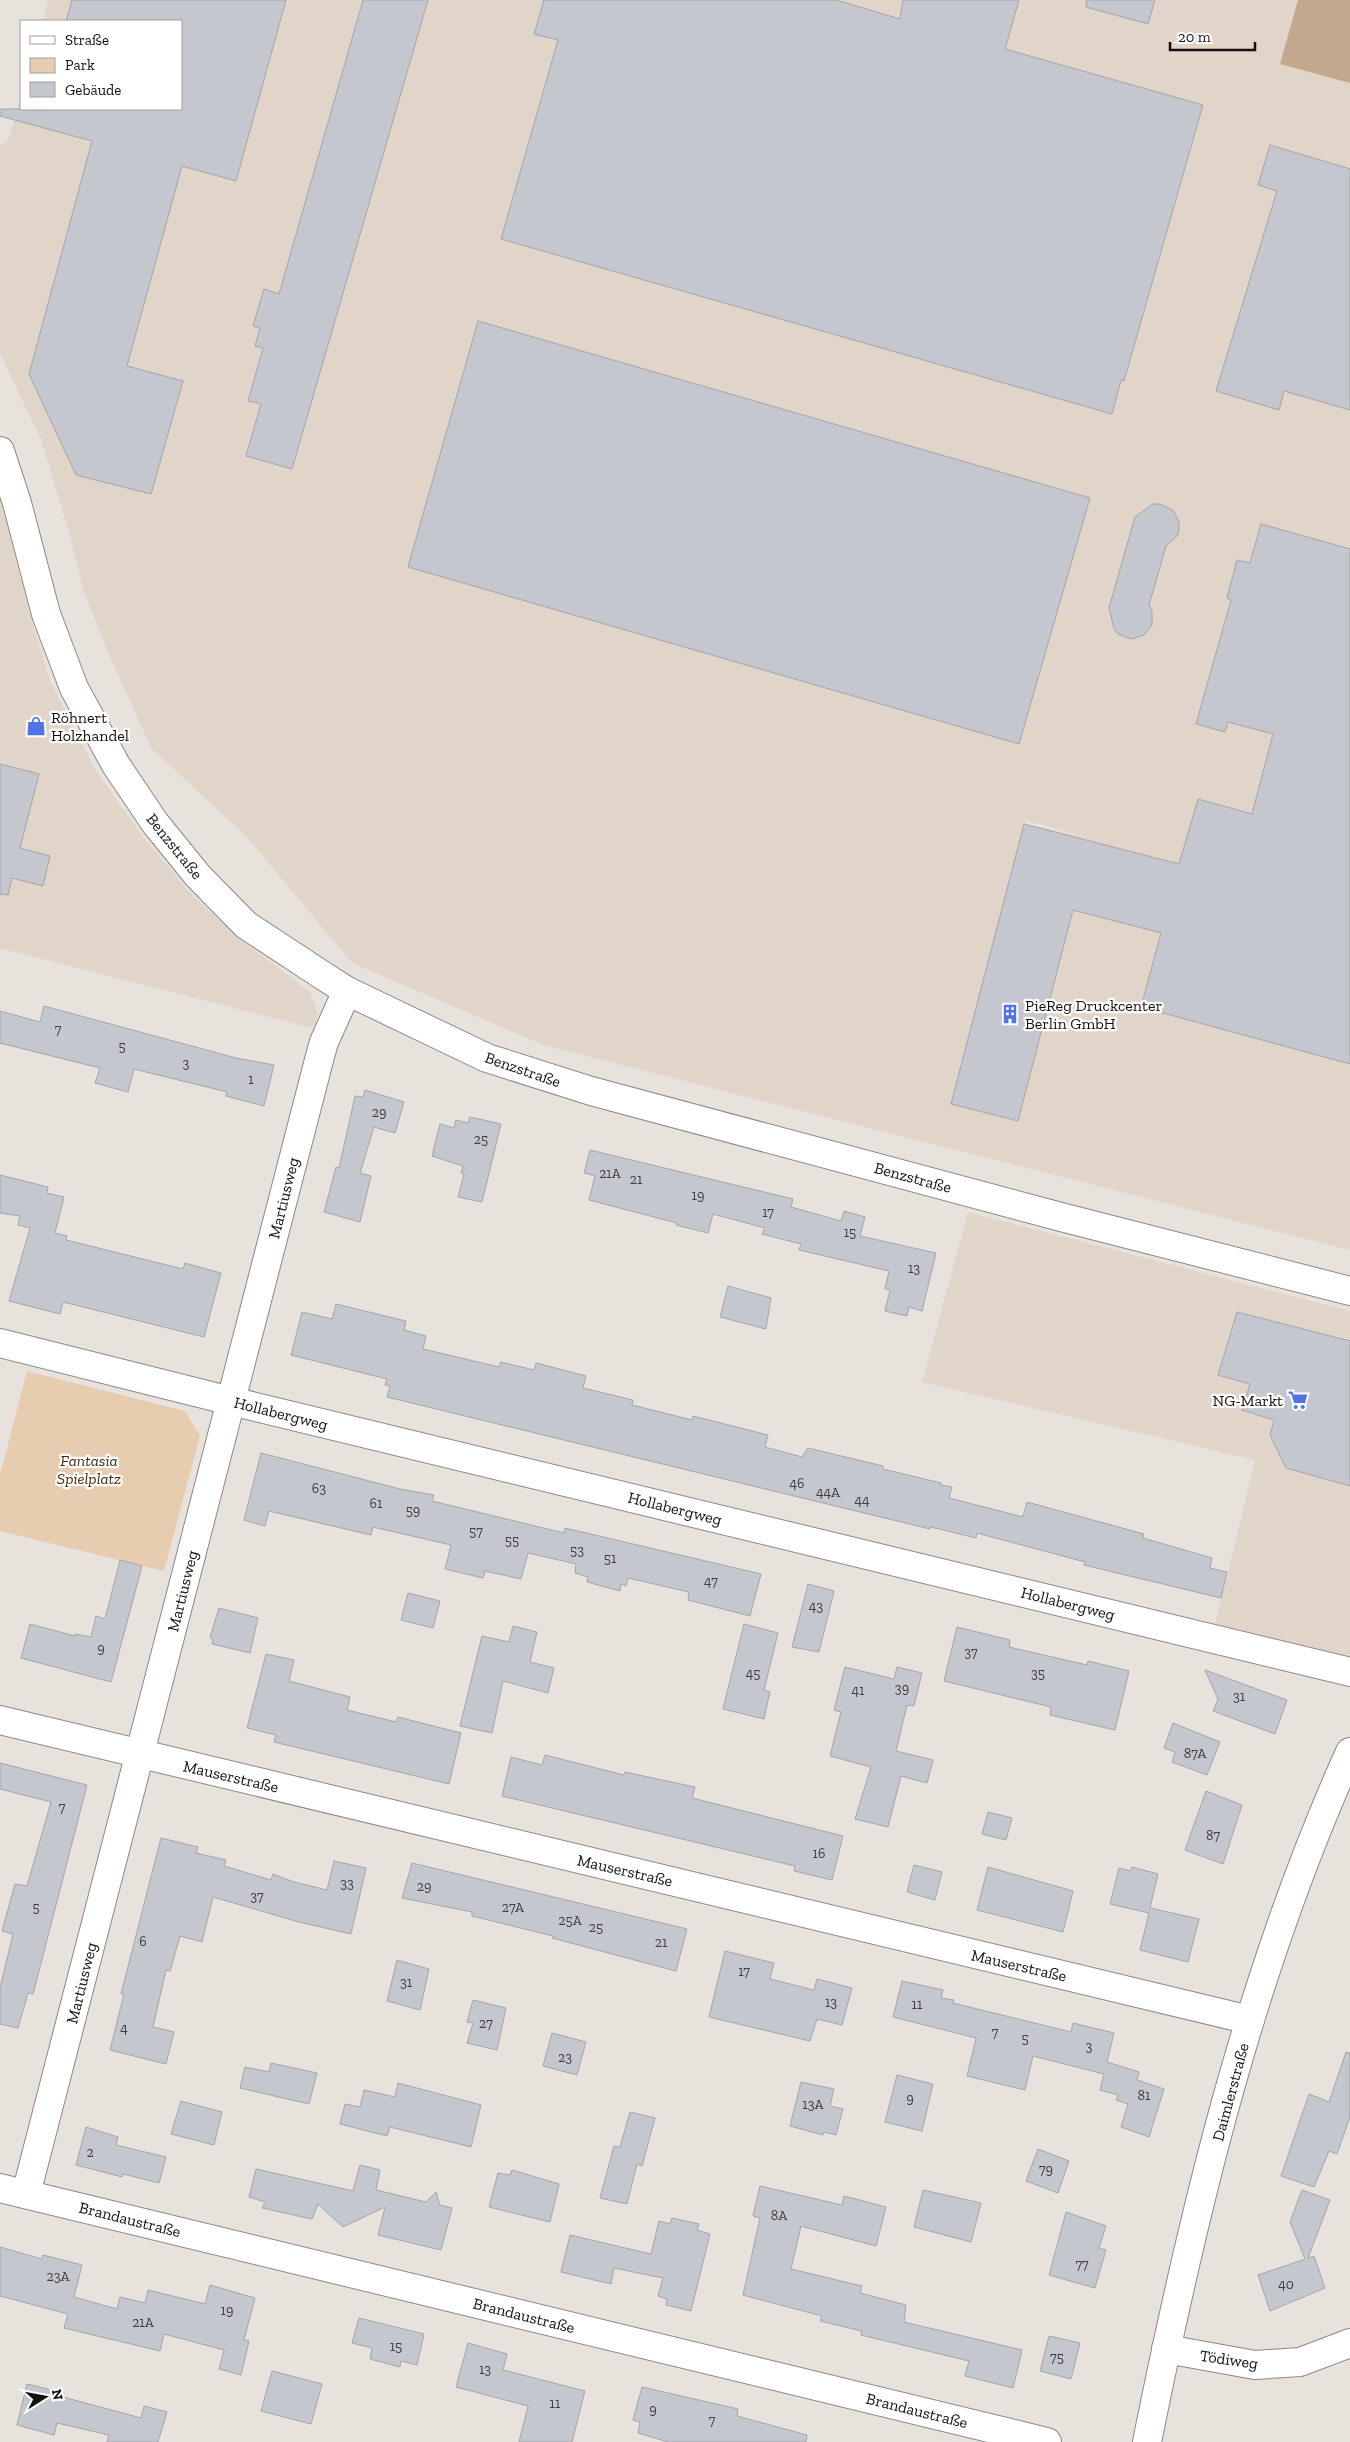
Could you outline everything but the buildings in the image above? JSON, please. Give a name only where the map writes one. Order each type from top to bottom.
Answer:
[{"type":"street","name":"Benzstraße","points":[[0,451],[17,503],[46,614],[74,688],[116,765],[155,823],[186,861],[246,925],[347,991],[487,1058],[591,1091],[1052,1215],[1350,1290]]},
{"type":"street","name":"Martiusweg","points":[[26,2194],[324,1042],[347,991]]},
{"type":"street","name":"Hollabergweg","points":[[0,1342],[231,1401],[1350,1672]]},
{"type":"street","name":"Mauserstraße","points":[[0,1720],[1250,2020]]},
{"type":"street","name":"Daimlerstraße","points":[[1147,2442],[1166,2349],[1230,2085],[1250,2020],[1300,1876],[1350,1752]]},
{"type":"street","name":"Brandaustraße","points":[[0,2188],[1047,2442]]},
{"type":"street","name":"Tödiweg","points":[[1166,2349],[1254,2365],[1300,2362],[1350,2343]]},
{"type":"shaded area","points":[[48,0],[1350,0],[1350,1250],[543,1045],[352,963],[245,835],[151,748],[108,652],[84,592],[67,525],[40,437],[0,354],[0,145],[8,141],[20,99],[20,110],[182,110],[182,20],[42,20]],"holes":[[[1025,820],[1088,838],[1025,824]]]},
{"type":"shaded area","points":[[1298,0],[1350,0],[1350,83],[1280,64]]},
{"type":"shaded area","name":"Röhnert Holzhandel","points":[[0,498],[31,618],[51,683],[94,768],[140,833],[190,893],[239,938],[310,992],[317,1010],[317,1019],[314,1025],[308,1027],[0,948]]},
{"type":"shaded area","points":[[968,1212],[1350,1311],[1350,1656],[1339,1656],[1215,1625],[1255,1460],[922,1382]]},
{"type":"green space","name":"Fantasia Spielplatz","points":[[27,1371],[185,1411],[200,1436],[164,1571],[0,1531],[0,1475]]},
{"type":"place","name":"Röhnert Holzhandel","points":[[36,726]]},
{"type":"place","name":"PieReg Druckcenter Berlin GmbH","points":[[1010,1014]]},
{"type":"place","name":"NG-Markt","points":[[1298,1400]]}]
